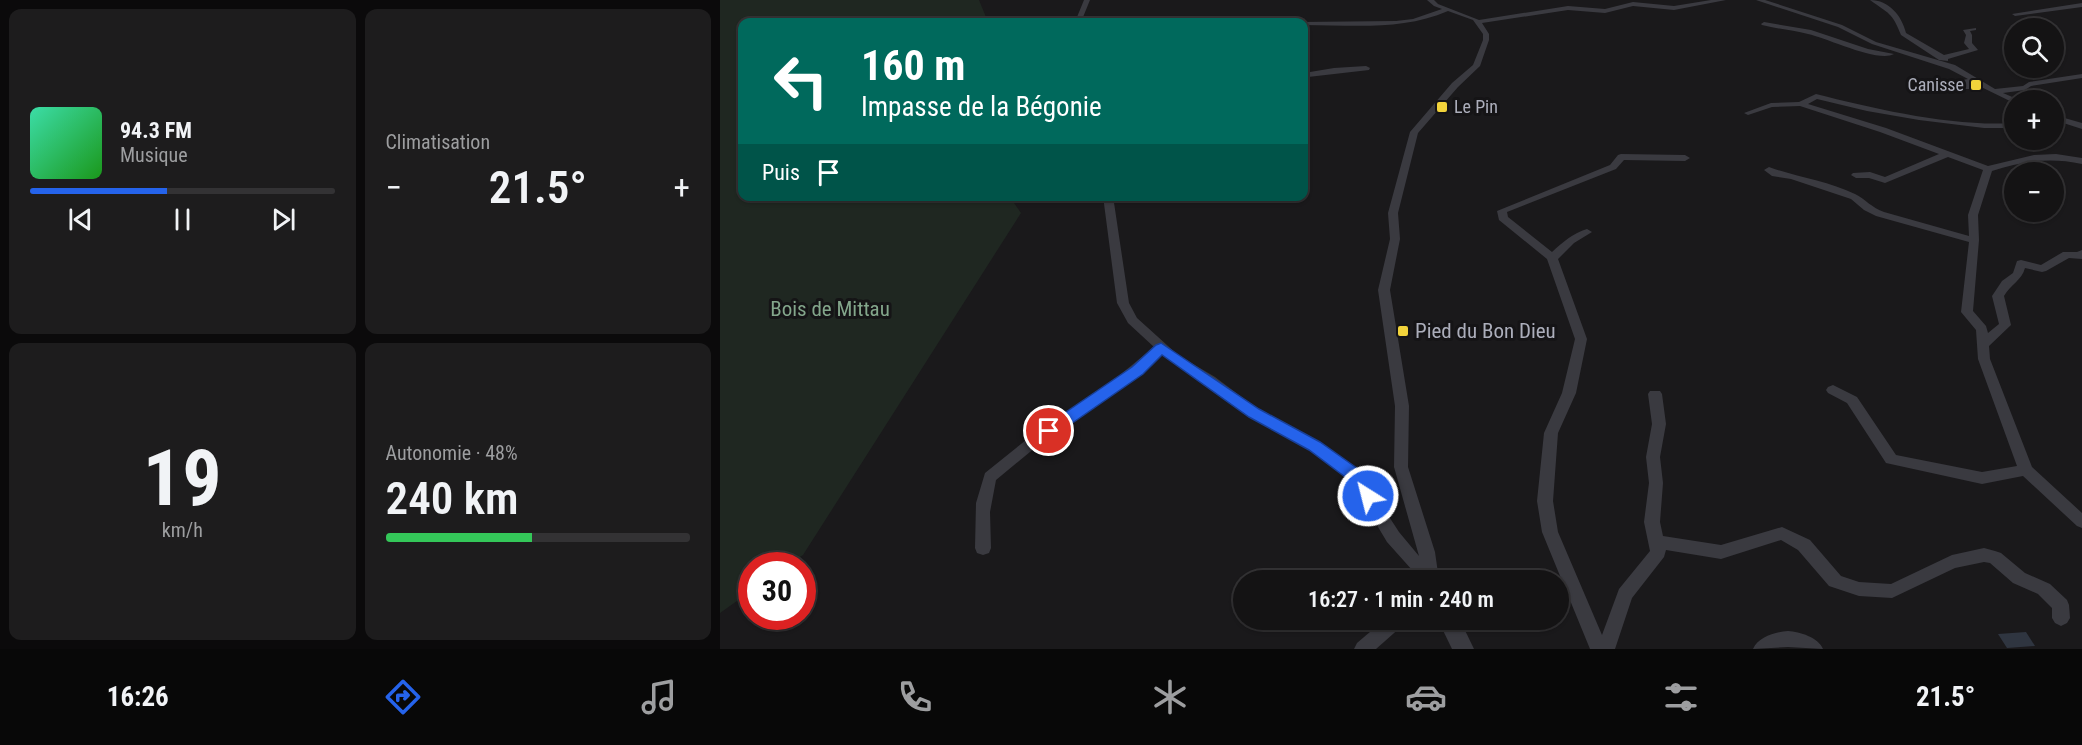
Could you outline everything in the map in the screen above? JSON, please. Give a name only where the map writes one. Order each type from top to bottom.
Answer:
[{"type":"street","points":[[1080,18],[1087,0]]},
{"type":"street","points":[[1430,0],[1478,22],[1486,34],[1486,40],[1480,59],[1414,132],[1393,213],[1395,239],[1384,290],[1402,406],[1401,467],[1427,552],[1430,570]]},
{"type":"street","points":[[1478,22],[1568,8],[1605,11],[1634,4],[1674,8],[1722,0]]},
{"type":"street","points":[[1759,0],[1840,26],[1874,43],[1952,67],[2004,96]]},
{"type":"street","points":[[1873,0],[1892,10],[1901,20],[1903,34],[1950,62],[1952,67]]},
{"type":"street","points":[[2015,14],[2082,4]]},
{"type":"street","points":[[1308,23],[1401,23],[1430,18],[1448,9]]},
{"type":"street","points":[[1764,24],[1811,32],[1867,51],[1906,54]]},
{"type":"street","points":[[1942,58],[1974,50],[1968,43],[1970,36],[1966,30],[1974,28]]},
{"type":"street","points":[[1308,75],[1366,68]]},
{"type":"street","points":[[1994,92],[2082,76]]},
{"type":"street","points":[[1943,88],[1966,87],[1966,82],[1978,81]]},
{"type":"street","points":[[1801,104],[1816,96],[1857,107],[1918,118],[2004,126]]},
{"type":"street","points":[[1748,113],[1771,105],[1801,104],[1883,130],[1945,155],[1988,169],[2029,156],[2058,156],[2082,161]]},
{"type":"street","points":[[2064,121],[2082,126]]},
{"type":"street","points":[[1856,175],[1870,175],[1885,180],[1945,155]]},
{"type":"street","points":[[1599,649],[1550,532],[1545,501],[1551,433],[1569,393],[1581,339],[1552,258],[1503,218],[1502,211],[1613,167],[1621,157],[1685,158]]},
{"type":"street","points":[[1988,169],[1973,215],[1974,240],[1967,312],[1982,329],[1984,359],[2026,470],[2082,522]]},
{"type":"street","points":[[1769,170],[1775,174],[1792,176],[1854,197],[1861,204],[1885,217],[1906,220],[1949,236],[1974,240]]},
{"type":"street","points":[[1109,201],[1123,303],[1132,320],[1161,348],[1254,413],[1314,446],[1355,476],[1393,537],[1422,570]]},
{"type":"street","points":[[1552,258],[1570,241],[1587,232]]},
{"type":"street","points":[[1983,345],[2005,325],[1998,296],[2006,283],[2018,275],[2021,263],[2043,269],[2067,254],[2080,256],[2082,253]]},
{"type":"street","points":[[982,548],[981,518],[990,477],[1001,466],[1081,407],[1138,371],[1161,348]]},
{"type":"street","points":[[1833,390],[1852,400],[1891,459],[1982,478],[2026,470]]},
{"type":"street","points":[[1606,649],[1625,594],[1658,552],[1652,522],[1656,483],[1653,457],[1659,424],[1656,394]]},
{"type":"street","points":[[1656,542],[1721,552],[1782,533],[1804,545],[1835,581],[1859,589],[1892,591],[1952,562],[1984,555],[1995,558],[2019,578],[2044,589],[2061,605],[2061,618]]},
{"type":"street","points":[[1363,649],[1385,630]]},
{"type":"street","points":[[1454,630],[1463,649]]},
{"type":"street","points":[[1762,649],[1775,640],[1786,637],[1814,649]]},
{"type":"green space","name":"Bois de Mittau","points":[[720,0],[979,0],[986,18],[738,18],[738,201],[1013,201],[1021,213],[805,552],[738,552],[738,600],[720,613]]},
{"type":"shaded area","points":[[2026,632],[2035,646],[2007,648],[1998,634]]},
{"type":"place","name":"Canisse","points":[[1976,85]]},
{"type":"place","name":"Le Pin","points":[[1442,107]]},
{"type":"place","name":"Pied du Bon Dieu","points":[[1403,331]]},
{"type":"route","points":[[1049,431],[1081,407],[1138,371],[1161,348],[1210,380],[1254,413],[1314,446],[1355,476],[1368,496]]}]
